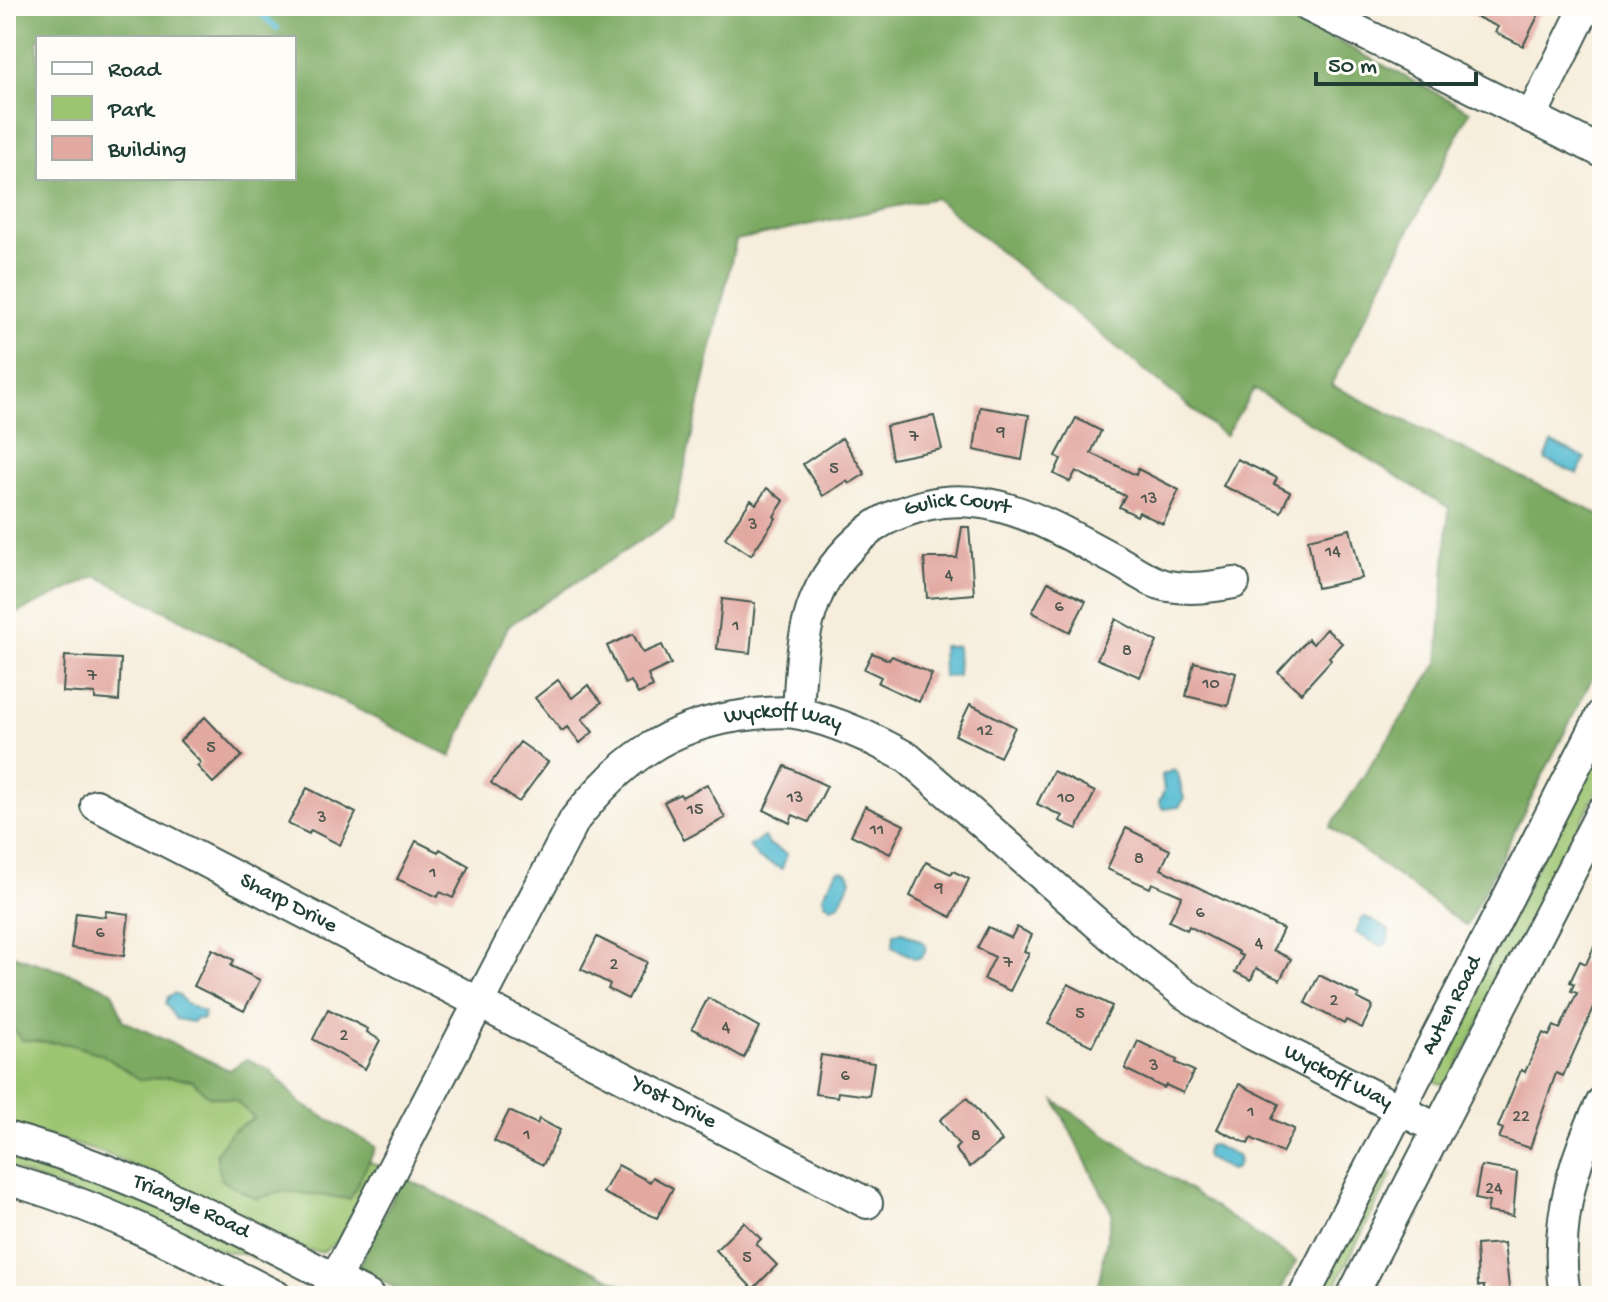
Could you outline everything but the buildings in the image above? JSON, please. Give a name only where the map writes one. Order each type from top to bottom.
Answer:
[{"type":"street","points":[[1308,6],[1602,152]]},
{"type":"street","points":[[1531,117],[1586,6]]},
{"type":"street","name":"Gulick Court","points":[[798,713],[804,640],[811,607],[823,582],[855,541],[876,525],[908,510],[947,501],[980,501],[1044,522],[1165,586],[1201,589],[1234,583]]},
{"type":"street","name":"Wyckoff Way","points":[[331,1288],[575,819],[598,789],[623,766],[680,731],[711,720],[798,713],[858,733],[908,758],[1124,947],[1185,994],[1232,1024],[1438,1129]]},
{"type":"street","name":"Auten Road","points":[[1304,1296],[1602,714]]},
{"type":"street","name":"Sharp Drive","points":[[96,805],[479,1003]]},
{"type":"street","name":"Auten Road","points":[[1352,1296],[1602,811]]},
{"type":"street","name":"Yost Drive","points":[[479,1003],[867,1203]]},
{"type":"street","points":[[1565,1296],[1560,1264],[1561,1232],[1570,1180],[1602,1102]]},
{"type":"street","name":"Triangle Road","points":[[6,1137],[96,1165],[149,1186],[192,1206],[331,1288],[368,1296]]},
{"type":"street","name":"Triangle Road","points":[[6,1179],[93,1207],[276,1296]]},
{"type":"green space","points":[[6,6],[1271,6],[1470,111],[1331,385],[1602,516],[1602,659],[1466,926],[1330,827],[1438,663],[1449,508],[1254,389],[1225,436],[935,198],[736,240],[673,520],[508,626],[451,757],[97,576],[6,618]]},
{"type":"green space","points":[[6,648],[13,745],[6,754]]},
{"type":"green space","points":[[1602,736],[1602,781],[1450,1080],[1445,1085],[1435,1082],[1432,1076]]},
{"type":"green space","points":[[6,953],[112,991],[124,1021],[229,1070],[247,1059],[272,1071],[300,1103],[376,1147],[350,1199],[283,1191],[256,1199],[221,1180],[216,1153],[232,1131],[254,1118],[235,1100],[208,1096],[192,1080],[168,1077],[141,1080],[101,1054],[68,1044],[22,1040],[6,1021]]},
{"type":"green space","points":[[6,1016],[192,1077],[379,1166],[340,1240],[322,1252],[308,1251],[112,1156],[6,1123]]},
{"type":"green space","points":[[1055,1101],[1296,1261],[1278,1296],[1096,1296],[1112,1213]]},
{"type":"green space","points":[[6,1158],[154,1202],[299,1277],[295,1279],[248,1255],[217,1250],[6,1167]]},
{"type":"green space","points":[[1386,1168],[1392,1174],[1330,1296],[1319,1296]]},
{"type":"green space","points":[[403,1177],[646,1296],[412,1296],[357,1269]]},
{"type":"water","points":[[1552,443],[1585,458],[1578,474],[1545,460]]},
{"type":"water","points":[[942,646],[957,646],[958,676],[943,677]]},
{"type":"water","points":[[1174,770],[1178,774],[1184,799],[1179,807],[1163,809],[1159,802],[1164,791],[1162,775]]},
{"type":"water","points":[[764,837],[768,844],[787,854],[782,869],[758,858],[749,846]]},
{"type":"water","points":[[843,870],[851,880],[839,904],[832,907],[825,903],[823,896],[837,871]]},
{"type":"water","points":[[1365,917],[1389,930],[1388,942],[1381,946],[1356,933]]},
{"type":"water","points":[[903,932],[924,943],[926,949],[922,957],[916,959],[893,947],[894,933]]},
{"type":"water","points":[[175,993],[186,1004],[204,1012],[203,1019],[192,1022],[176,1019],[166,1004],[168,997]]},
{"type":"water","points":[[1214,1145],[1237,1156],[1239,1162],[1235,1169],[1230,1170],[1206,1158],[1208,1146]]},
{"type":"waterway","points":[[252,6],[277,28]]}]
